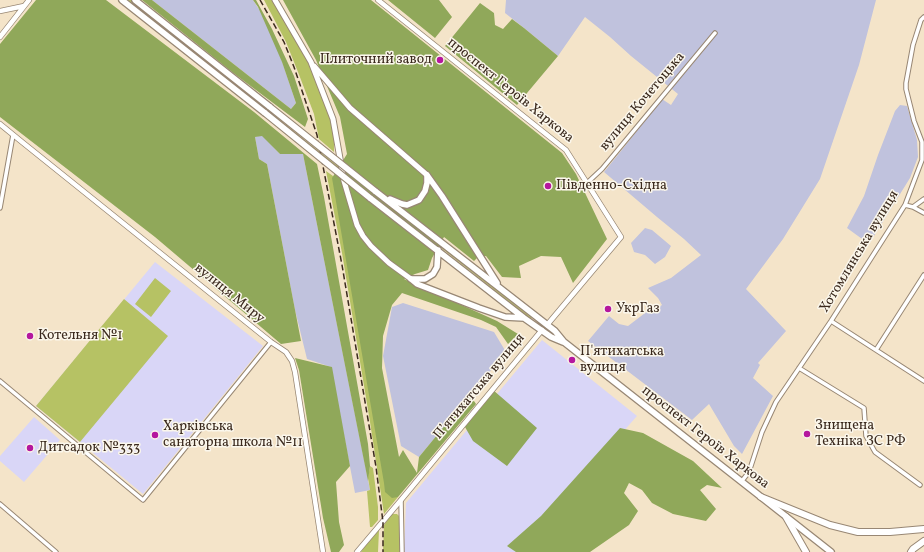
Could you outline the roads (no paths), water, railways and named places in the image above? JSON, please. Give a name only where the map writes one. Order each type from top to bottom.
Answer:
[{"type":"highway","points":[[761,497],[830,524],[858,532],[890,532],[924,529]]},
{"type":"highway","points":[[786,517],[806,552]]},
{"type":"highway","points":[[911,552],[924,541]]},
{"type":"main road","name":"проспект Героїв Харкова","points":[[122,0],[370,198],[524,318],[551,337],[564,342]]},
{"type":"main road","name":"проспект Героїв Харкова","points":[[135,0],[382,197],[499,286],[555,331],[564,342],[831,552]]},
{"type":"main road","points":[[275,0],[310,62],[332,119],[344,181],[357,225],[363,236],[389,263],[417,284],[505,317],[524,318]]},
{"type":"main road","points":[[310,62],[350,108],[427,175],[499,286]]},
{"type":"main road","points":[[382,197],[407,205],[419,200],[425,191],[427,175]]},
{"type":"main road","points":[[411,280],[426,279],[436,271],[438,250]]},
{"type":"main road","name":"П’ятихатська вулиця","points":[[542,330],[547,325]]},
{"type":"street","points":[[0,37],[30,0]]},
{"type":"street","name":"проспект Героїв Харкова","points":[[378,0],[566,150],[621,237]]},
{"type":"street","points":[[0,11],[24,6]]},
{"type":"street","name":"Хотомлянська вулиця","points":[[742,482],[749,472],[762,432],[776,402],[831,321],[904,205],[922,160],[922,142],[914,120],[906,89],[906,83],[913,44],[921,20],[924,17]]},
{"type":"street","name":"вулиця Кочетоцька","points":[[587,183],[602,169],[715,33]]},
{"type":"street","name":"вулиця Миру","points":[[0,124],[271,342],[286,352],[292,361],[295,372],[323,552]]},
{"type":"street","points":[[0,208],[13,135]]},
{"type":"street","points":[[913,207],[924,200]]},
{"type":"street","points":[[904,205],[913,207],[924,213]]},
{"type":"street","name":"П’ятихатська вулиця","points":[[547,325],[621,237]]},
{"type":"street","points":[[876,350],[924,275]]},
{"type":"street","points":[[831,321],[924,381]]},
{"type":"street","name":"П’ятихатська вулиця","points":[[357,552],[402,500],[542,330]]},
{"type":"street","points":[[0,381],[143,500],[271,342]]},
{"type":"street","points":[[799,368],[864,408],[866,436],[875,452],[920,485]]},
{"type":"street","points":[[402,500],[402,552]]},
{"type":"street","points":[[0,504],[56,552]]},
{"type":"railway","points":[[260,0],[284,42],[317,135],[342,265],[376,467],[383,522],[383,552]]},
{"type":"place","name":"Плиточний завод","points":[[440,60]]},
{"type":"place","name":"Південно-Східна","points":[[548,186]]},
{"type":"place","name":"УкрГаз","points":[[608,309]]},
{"type":"place","name":"Котельня №1","points":[[30,336]]},
{"type":"place","name":"П'ятихатська вулиця","points":[[572,360]]},
{"type":"place","name":"Знищена Техніка ЗС РФ","points":[[807,434]]},
{"type":"place","name":"Харківська санаторна школа №11","points":[[155,435]]},
{"type":"place","name":"Дитсадок №333","points":[[30,448]]}]
